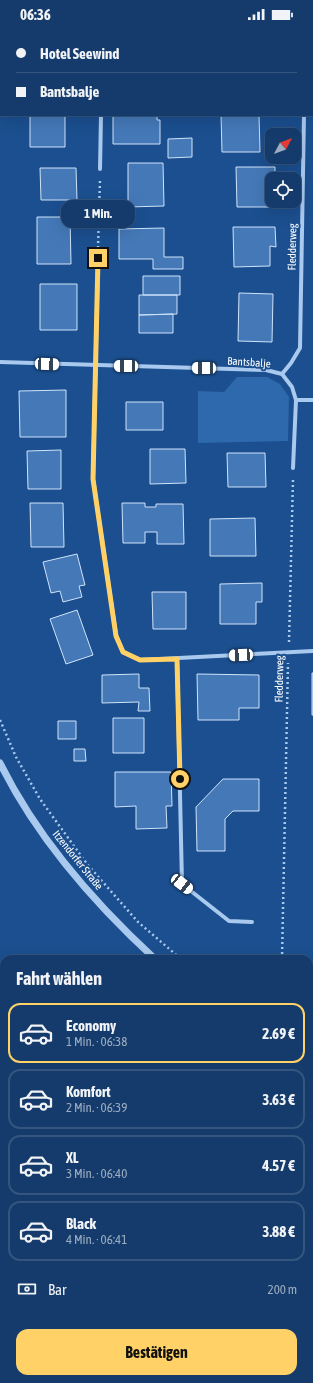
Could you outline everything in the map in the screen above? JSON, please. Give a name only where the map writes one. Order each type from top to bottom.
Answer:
[{"type":"street","points":[[100,168],[101,116]]},
{"type":"street","name":"Fledderweg","points":[[282,374],[300,348],[304,116]]},
{"type":"street","points":[[98,258],[93,479],[116,636],[123,652],[140,660],[313,651]]},
{"type":"street","name":"Bantsbalje","points":[[0,362],[266,370],[282,374]]},
{"type":"street","points":[[282,374],[292,387],[296,400],[293,468]]},
{"type":"street","points":[[296,400],[313,400]]},
{"type":"street","points":[[177,659],[182,884],[229,921],[252,922]]},
{"type":"street","name":"Itzendorfer Straße","points":[[0,763],[36,826],[83,886],[117,923],[151,955]]},
{"type":"path","points":[[98,258],[100,168]]},
{"type":"path","name":"Fledderweg","points":[[282,955],[293,468]]},
{"type":"path","points":[[0,720],[16,756],[40,799],[87,864],[138,922],[176,955]]},
{"type":"shaded area","points":[[237,377],[267,377],[280,384],[289,397],[288,441],[198,443],[198,391],[224,392]]},
{"type":"building","points":[[30,116],[65,116],[65,147],[30,147]]},
{"type":"building","points":[[113,116],[157,116],[157,120],[160,120],[160,144],[113,144]]},
{"type":"building","points":[[221,116],[259,116],[260,152],[222,152]]},
{"type":"building","points":[[192,138],[192,157],[168,158],[168,139]]},
{"type":"building","points":[[128,163],[163,163],[164,206],[128,207]]},
{"type":"building","points":[[236,167],[275,167],[275,172],[265,172],[265,207],[237,207]]},
{"type":"building","points":[[40,168],[76,168],[77,200],[41,200]]},
{"type":"building","points":[[37,217],[70,217],[71,264],[37,264]]},
{"type":"building","points":[[233,227],[275,227],[276,247],[270,246],[270,266],[234,267]]},
{"type":"building","points":[[164,228],[164,257],[183,257],[183,269],[153,269],[153,259],[119,259],[119,229]]},
{"type":"building","points":[[143,276],[180,276],[180,295],[143,295]]},
{"type":"building","points":[[40,284],[77,284],[77,330],[40,330]]},
{"type":"building","points":[[239,293],[273,294],[272,342],[238,341]]},
{"type":"building","points":[[139,295],[177,295],[177,314],[139,315]]},
{"type":"building","points":[[173,314],[173,333],[139,333],[139,315]]},
{"type":"building","points":[[66,390],[66,437],[20,437],[19,391]]},
{"type":"building","points":[[126,402],[163,402],[163,430],[126,430]]},
{"type":"building","points":[[150,449],[185,449],[186,483],[150,484]]},
{"type":"building","points":[[61,450],[61,489],[28,489],[27,451]]},
{"type":"building","points":[[227,453],[265,453],[266,487],[228,487]]},
{"type":"building","points":[[30,503],[63,503],[64,547],[31,547]]},
{"type":"building","points":[[122,503],[145,503],[145,507],[156,507],[156,504],[183,504],[184,544],[157,544],[157,532],[145,532],[145,543],[123,543]]},
{"type":"building","points":[[255,518],[256,556],[210,556],[210,519]]},
{"type":"building","points":[[77,554],[85,585],[79,586],[82,597],[63,602],[60,591],[51,593],[43,562]]},
{"type":"building","points":[[262,583],[262,602],[256,602],[256,624],[220,624],[220,584]]},
{"type":"building","points":[[152,592],[186,592],[186,629],[153,629]]},
{"type":"building","points":[[77,610],[93,655],[66,664],[50,619]]},
{"type":"building","points":[[313,673],[313,715],[312,715]]},
{"type":"building","points":[[139,674],[139,688],[149,688],[150,711],[138,711],[139,702],[102,703],[102,675]]},
{"type":"building","points":[[197,674],[259,675],[259,708],[239,708],[239,720],[198,720]]},
{"type":"building","points":[[113,718],[144,718],[144,753],[113,753]]},
{"type":"building","points":[[58,721],[76,721],[76,739],[58,739]]},
{"type":"building","points":[[74,749],[85,749],[86,761],[74,761]]},
{"type":"building","points":[[115,772],[171,772],[172,806],[166,806],[167,828],[136,829],[136,806],[115,807]]},
{"type":"building","points":[[223,779],[259,779],[259,811],[233,811],[225,819],[225,851],[197,851],[196,807]]},
{"type":"route","points":[[98,258],[93,479],[116,636],[123,652],[140,660],[177,659],[180,779]]}]
